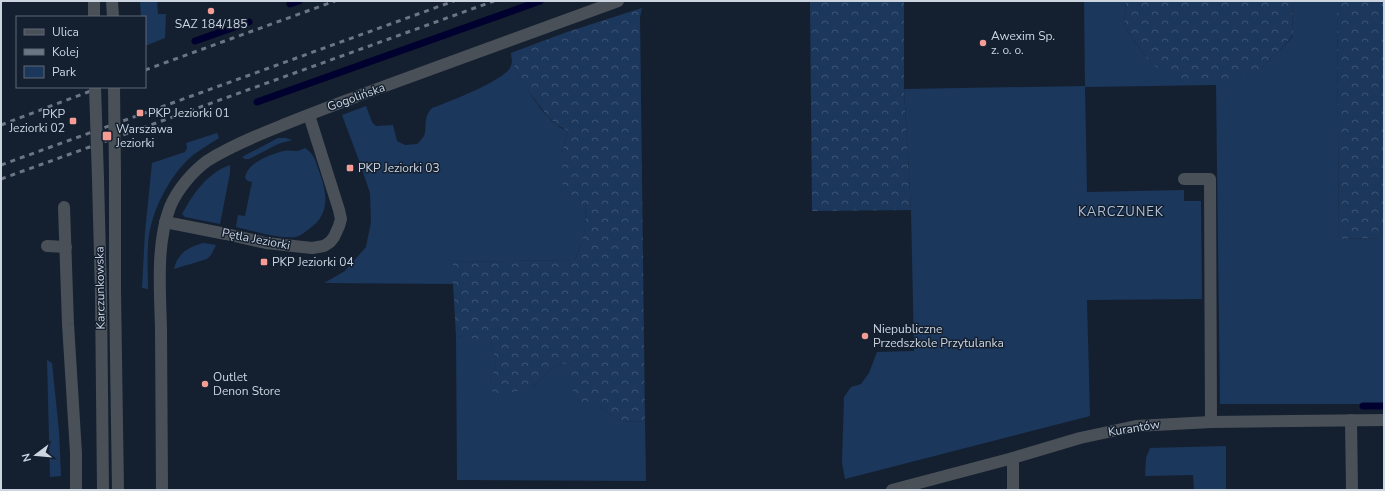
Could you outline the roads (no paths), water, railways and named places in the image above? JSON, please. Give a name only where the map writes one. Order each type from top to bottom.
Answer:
[{"type":"street","points":[[94,1],[94,16]]},
{"type":"street","points":[[112,1],[113,16]]},
{"type":"street","name":"Gogolińska","points":[[162,490],[160,263],[165,222],[170,206],[179,191],[199,167],[236,145],[309,115],[618,1]]},
{"type":"street","name":"Karczunkowska","points":[[96,88],[101,294],[103,490]]},
{"type":"street","name":"Karczunkowska","points":[[114,88],[118,490]]},
{"type":"street","name":"Pętla Jeziorki","points":[[165,222],[266,243],[312,248],[324,246],[330,242],[339,226],[341,219],[340,210],[309,115]]},
{"type":"street","points":[[1184,179],[1210,179],[1211,422]]},
{"type":"street","points":[[64,207],[68,324],[76,452],[76,490]]},
{"type":"street","points":[[47,246],[66,247]]},
{"type":"street","points":[[1351,420],[1352,490]]},
{"type":"street","name":"Kurantów","points":[[892,490],[1013,458],[1080,438],[1125,428],[1154,424],[1211,422],[1384,420]]},
{"type":"street","points":[[1013,458],[1013,490]]},
{"type":"waterway","points":[[290,4],[299,1]]},
{"type":"waterway","points":[[257,102],[540,1]]},
{"type":"waterway","points":[[195,41],[249,22]]},
{"type":"waterway","points":[[1363,406],[1384,406]]},
{"type":"railway","points":[[146,70],[335,1]]},
{"type":"railway","points":[[1,165],[454,1]]},
{"type":"railway","points":[[1,179],[494,1]]},
{"type":"railway","points":[[1,125],[98,88]]},
{"type":"place","name":"SAZ 184/185","points":[[211,11]]},
{"type":"place","name":"Awexim Sp. z. o. o.","points":[[983,43]]},
{"type":"place","name":"PKP Jeziorki 01","points":[[140,113]]},
{"type":"place","name":"PKP Jeziorki 02","points":[[73,121]]},
{"type":"place","name":"Warszawa Jeziorki","points":[[107,136]]},
{"type":"place","name":"PKP Jeziorki 03","points":[[350,168]]},
{"type":"place","name":"PKP Jeziorki 04","points":[[264,262]]},
{"type":"place","name":"Niepubliczne Przedszkole Przytulanka","points":[[865,336]]},
{"type":"place","name":"Outlet Denon Store","points":[[205,384]]},
{"type":"district","name":"KARCZUNEK","points":[[1121,212]]}]
